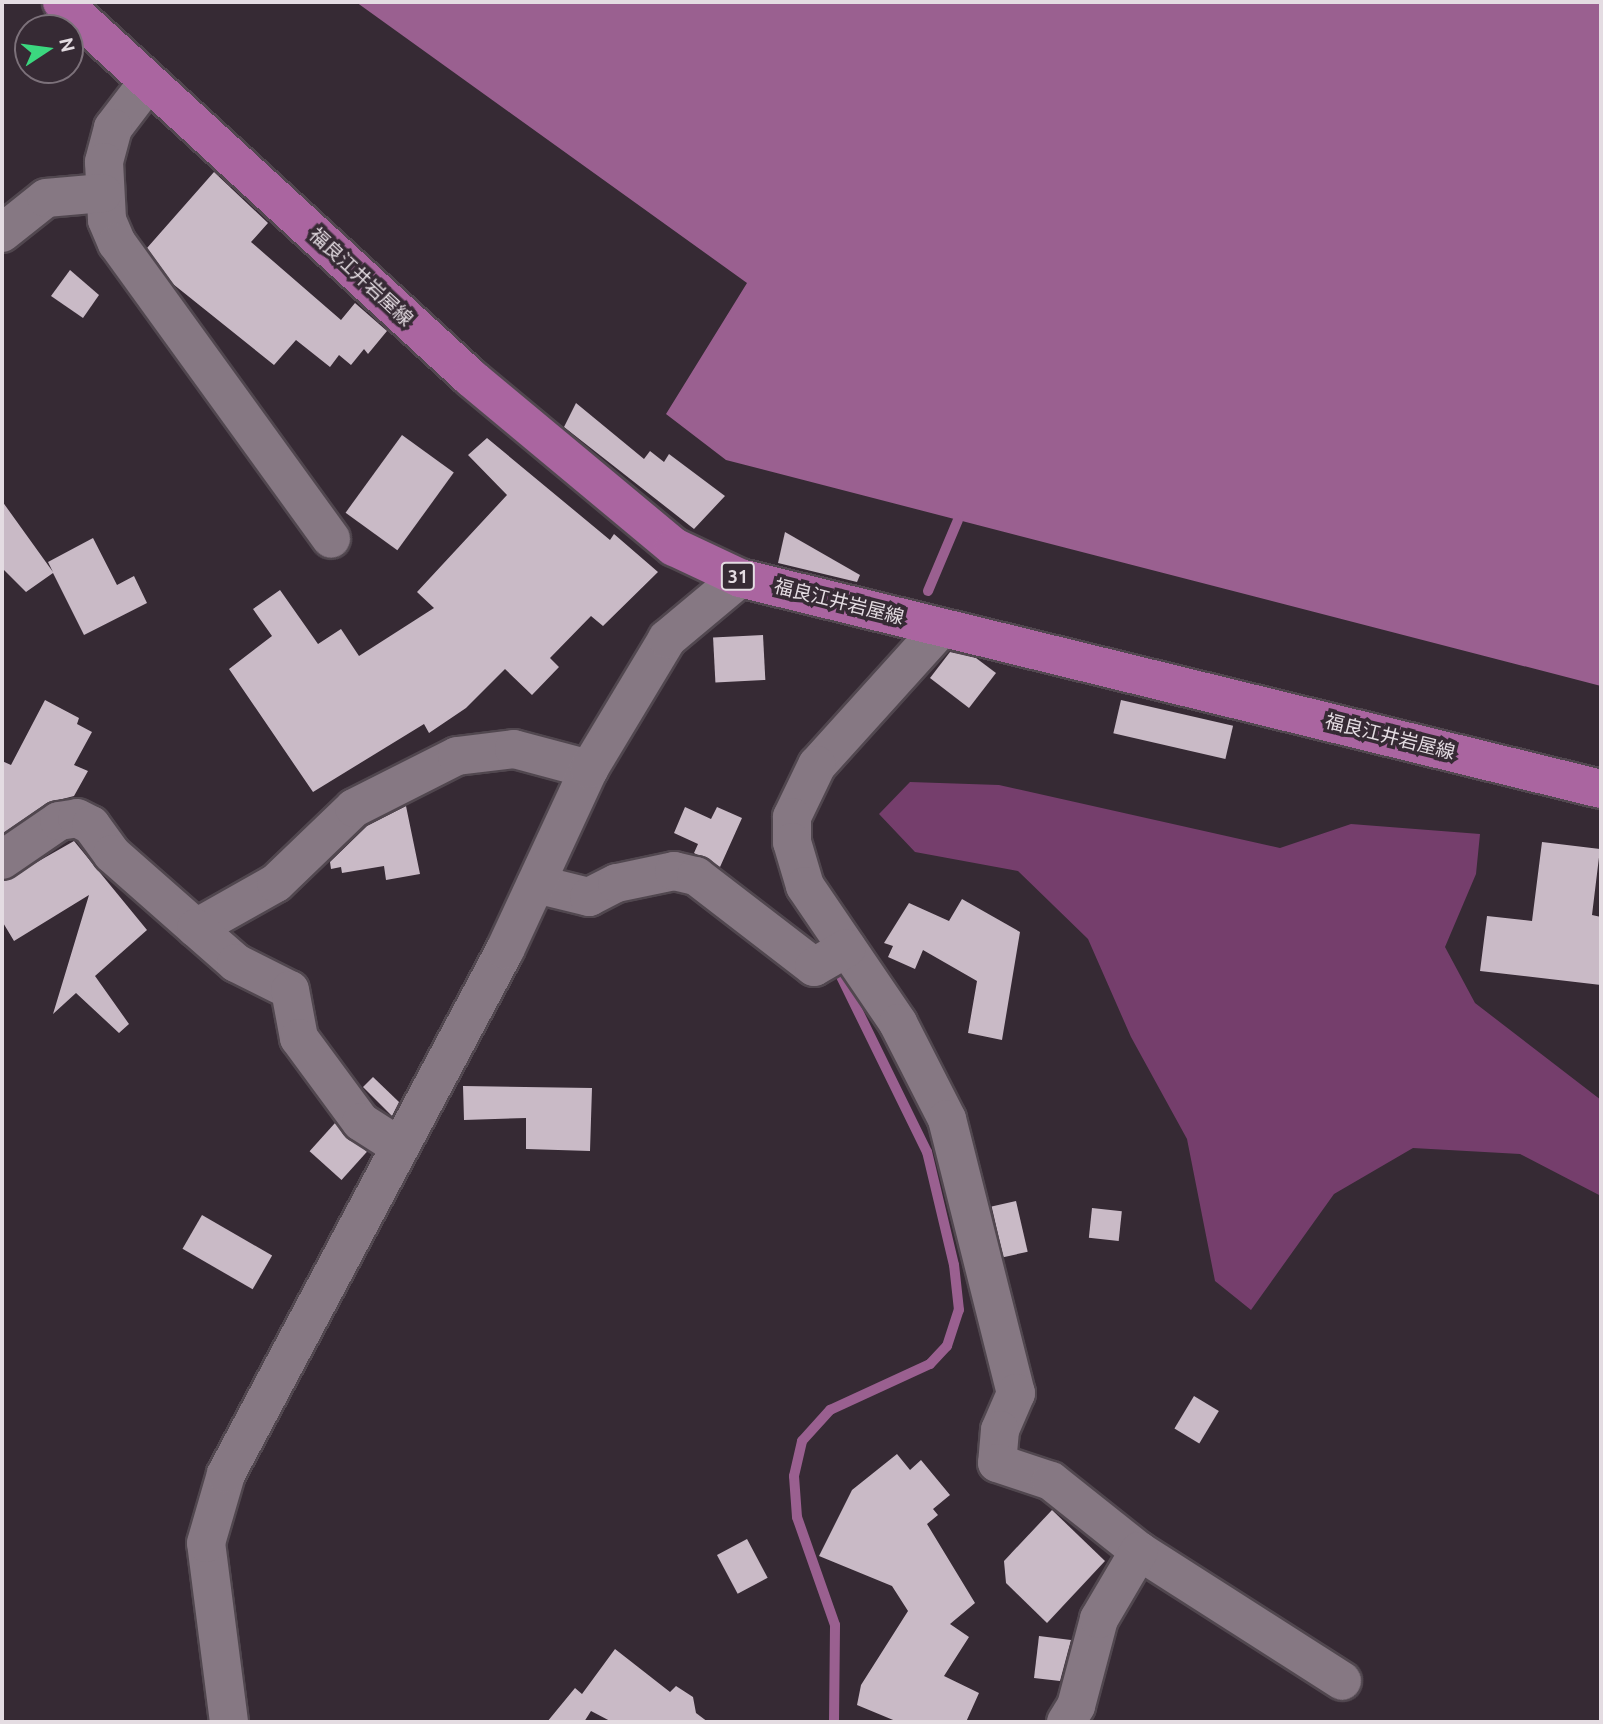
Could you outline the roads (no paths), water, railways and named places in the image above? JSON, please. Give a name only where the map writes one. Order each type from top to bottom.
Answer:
[{"type":"main road","name":"福良江井岩屋線","points":[[62,2],[471,378],[674,547],[740,578],[1601,789]]},
{"type":"street","points":[[148,82],[113,128],[103,193],[117,243],[331,539]]},
{"type":"street","points":[[2,233],[47,198],[103,193]]},
{"type":"street","points":[[229,1722],[206,1543],[226,1474],[536,884],[589,769],[667,639],[740,578]]},
{"type":"street","points":[[941,628],[817,765],[792,817],[792,842],[805,886],[898,1023],[947,1119],[1016,1393],[1000,1430],[997,1463],[1051,1481],[1139,1551],[1342,1681]]},
{"type":"street","points":[[196,928],[276,883],[354,808],[457,756],[514,749],[589,769]]},
{"type":"street","points":[[2,860],[59,821],[77,818],[91,825],[113,854],[236,962],[290,990],[299,1038],[361,1122],[400,1147]]},
{"type":"street","points":[[536,884],[589,897],[617,883],[674,871],[696,876],[814,967],[847,948]]},
{"type":"street","points":[[1066,1722],[1076,1706],[1099,1619],[1139,1551]]},
{"type":"waterway","points":[[928,591],[958,520]]},
{"type":"waterway","points":[[834,962],[927,1152],[954,1265],[959,1310],[947,1346],[930,1364],[830,1410],[802,1441],[794,1476],[797,1517],[835,1625],[834,1722]]}]
